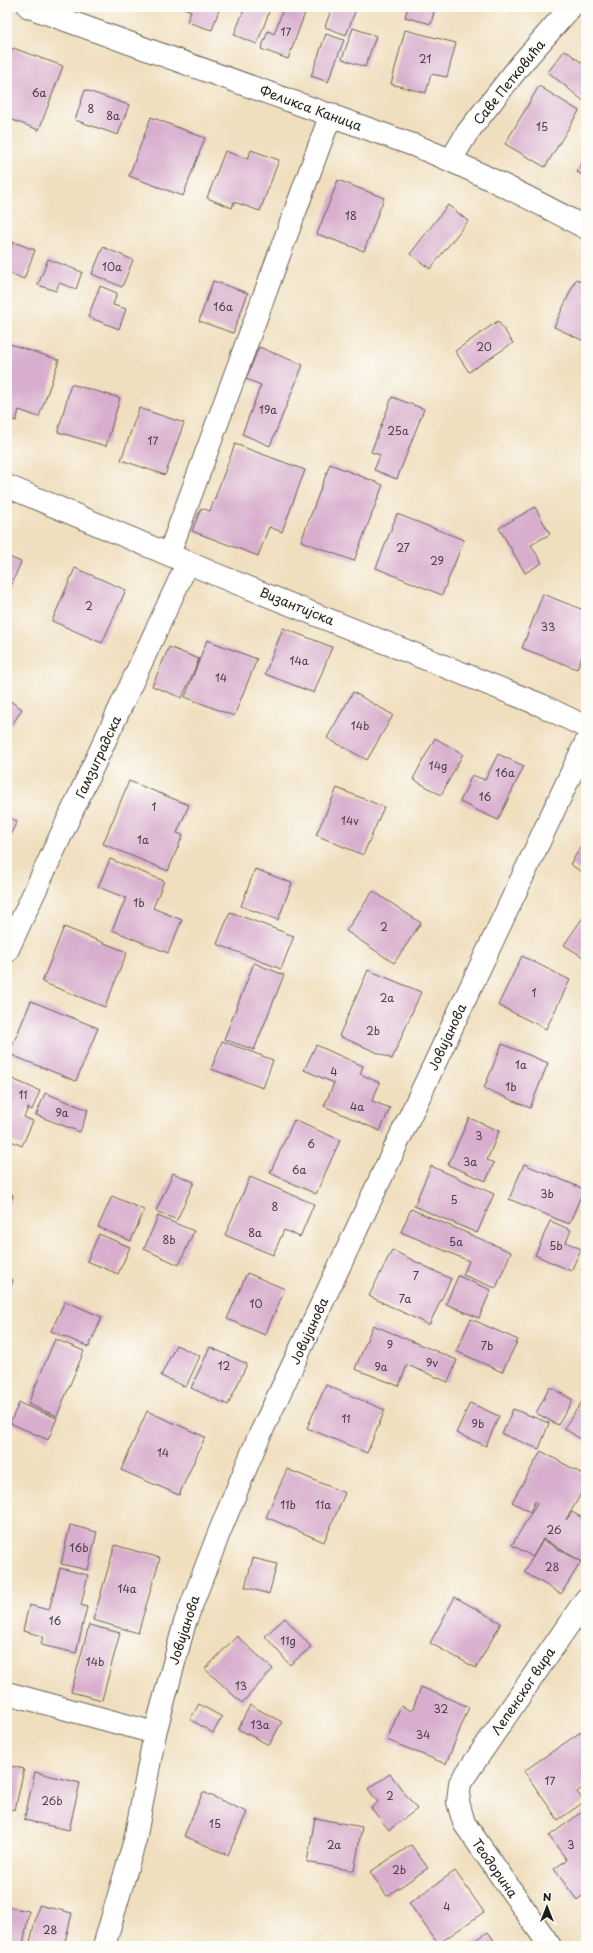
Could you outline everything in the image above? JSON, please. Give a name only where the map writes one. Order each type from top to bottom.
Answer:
[{"type":"street","name":"Феликса Каница","points":[[29,7],[331,114],[451,160],[508,186],[586,228]]},
{"type":"street","name":"Саве Петковића","points":[[451,160],[467,133],[521,64],[572,7]]},
{"type":"street","name":"Гамзиградска","points":[[7,951],[178,558],[331,114]]},
{"type":"street","name":"Византијска","points":[[7,486],[178,558],[541,705],[586,727]]},
{"type":"street","name":"Јовијанова","points":[[104,1946],[135,1840],[155,1733],[185,1622],[219,1533],[257,1441],[586,742]]},
{"type":"street","name":"Лепенског вира","points":[[460,1783],[586,1599]]},
{"type":"street","points":[[7,1693],[155,1733]]},
{"type":"street","name":"Теодорина","points":[[460,1783],[458,1802],[464,1823],[550,1946]]},
{"type":"building","points":[[181,7],[220,7],[212,30],[187,22],[191,11]]},
{"type":"building","points":[[245,7],[271,7],[257,44],[234,35]]},
{"type":"building","points":[[284,7],[305,13],[288,59],[261,49],[268,31],[274,34]]},
{"type":"building","points":[[332,7],[357,7],[346,35],[325,27]]},
{"type":"building","points":[[408,7],[435,7],[431,24],[405,17]]},
{"type":"building","points":[[353,28],[376,36],[365,67],[342,59]]},
{"type":"building","points":[[405,30],[456,43],[447,77],[431,74],[426,93],[391,84]]},
{"type":"building","points":[[326,34],[344,40],[328,82],[311,76]]},
{"type":"building","points":[[13,48],[63,66],[39,130],[7,118],[7,64]]},
{"type":"building","points":[[565,50],[586,66],[586,103],[548,72]]},
{"type":"building","points":[[539,86],[579,111],[545,167],[505,144]]},
{"type":"building","points":[[85,90],[129,105],[118,135],[75,120]]},
{"type":"building","points":[[151,117],[205,138],[183,196],[129,176]]},
{"type":"building","points":[[251,150],[279,160],[260,211],[234,202],[232,208],[207,198],[225,151],[248,159]]},
{"type":"building","points":[[586,155],[586,177],[577,172]]},
{"type":"building","points":[[338,180],[384,198],[364,251],[317,234]]},
{"type":"building","points":[[448,205],[468,221],[430,269],[410,254]]},
{"type":"building","points":[[13,242],[35,250],[24,279],[7,272],[7,258]]},
{"type":"building","points":[[103,247],[133,260],[122,287],[92,274]]},
{"type":"building","points":[[48,259],[82,272],[76,289],[59,283],[56,291],[38,285]]},
{"type":"building","points":[[576,279],[586,284],[586,342],[554,327]]},
{"type":"building","points":[[213,281],[248,293],[233,333],[199,321]]},
{"type":"building","points":[[100,286],[117,293],[113,305],[126,309],[119,329],[88,317]]},
{"type":"building","points":[[498,321],[513,343],[469,372],[455,351]]},
{"type":"building","points":[[10,344],[59,360],[39,417],[19,410],[16,421],[7,418],[7,352]]},
{"type":"building","points":[[259,347],[303,365],[270,446],[242,434],[261,385],[246,379]]},
{"type":"building","points":[[71,384],[120,398],[106,446],[58,432]]},
{"type":"building","points":[[392,397],[424,409],[397,479],[374,470],[380,455],[371,452]]},
{"type":"building","points":[[139,408],[184,423],[165,475],[121,460]]},
{"type":"building","points":[[235,444],[305,470],[282,532],[269,527],[258,556],[192,531],[201,508],[210,511]]},
{"type":"building","points":[[330,464],[383,485],[354,561],[301,541]]},
{"type":"building","points":[[535,507],[550,534],[531,545],[542,563],[525,573],[499,528]]},
{"type":"building","points":[[397,514],[464,540],[442,595],[376,568]]},
{"type":"building","points":[[7,556],[21,562],[7,595]]},
{"type":"building","points":[[75,568],[126,590],[102,643],[52,621]]},
{"type":"building","points":[[543,594],[586,611],[586,653],[584,651],[577,669],[522,648]]},
{"type":"building","points":[[283,628],[332,647],[314,693],[265,674]]},
{"type":"building","points":[[207,640],[257,659],[234,716],[185,697]]},
{"type":"building","points":[[169,647],[199,659],[182,698],[152,686]]},
{"type":"building","points":[[353,692],[393,715],[367,760],[327,738]]},
{"type":"building","points":[[7,699],[22,709],[12,725],[7,721]]},
{"type":"building","points":[[435,738],[463,754],[441,795],[413,779]]},
{"type":"building","points":[[498,754],[524,766],[498,820],[460,802],[472,775],[485,780]]},
{"type":"building","points":[[129,781],[189,805],[177,833],[183,835],[168,871],[103,844]]},
{"type":"building","points":[[337,788],[384,807],[363,855],[316,835]]},
{"type":"building","points":[[7,817],[17,821],[7,842]]},
{"type":"building","points":[[586,839],[586,875],[570,864]]},
{"type":"building","points":[[110,859],[164,881],[153,908],[182,920],[168,953],[112,930],[126,898],[98,887]]},
{"type":"building","points":[[255,869],[292,883],[278,920],[241,906]]},
{"type":"building","points":[[373,891],[421,923],[394,963],[346,931]]},
{"type":"building","points":[[230,912],[294,936],[281,969],[217,944]]},
{"type":"building","points":[[586,913],[586,959],[564,945]]},
{"type":"building","points":[[64,927],[127,952],[105,1007],[42,982]]},
{"type":"building","points":[[522,956],[570,980],[546,1029],[498,1005]]},
{"type":"building","points":[[254,963],[284,975],[254,1050],[224,1039]]},
{"type":"building","points":[[368,970],[421,992],[392,1059],[339,1036]]},
{"type":"building","points":[[31,1001],[98,1028],[76,1081],[9,1054]]},
{"type":"building","points":[[222,1041],[273,1060],[263,1088],[211,1069]]},
{"type":"building","points":[[502,1044],[548,1063],[530,1108],[484,1088]]},
{"type":"building","points":[[316,1045],[363,1066],[360,1074],[380,1083],[372,1101],[390,1108],[380,1131],[324,1106],[334,1083],[304,1070]]},
{"type":"building","points":[[10,1078],[40,1091],[32,1110],[28,1108],[24,1117],[33,1121],[22,1146],[7,1139],[7,1084]]},
{"type":"building","points":[[45,1093],[88,1110],[80,1132],[36,1115]]},
{"type":"building","points":[[469,1118],[499,1131],[487,1160],[494,1163],[486,1181],[448,1165]]},
{"type":"building","points":[[294,1120],[340,1140],[316,1194],[270,1173]]},
{"type":"building","points":[[524,1164],[584,1189],[569,1224],[509,1199]]},
{"type":"building","points":[[431,1166],[494,1194],[477,1233],[414,1206]]},
{"type":"building","points":[[173,1173],[194,1182],[177,1220],[156,1211]]},
{"type":"building","points":[[250,1177],[314,1204],[300,1237],[284,1230],[273,1255],[225,1235]]},
{"type":"building","points":[[7,1192],[13,1195],[7,1209]]},
{"type":"building","points":[[112,1196],[144,1210],[131,1241],[98,1227]]},
{"type":"building","points":[[411,1209],[511,1252],[496,1288],[463,1275],[469,1261],[401,1232]]},
{"type":"building","points":[[158,1216],[194,1231],[179,1265],[144,1249]]},
{"type":"building","points":[[550,1221],[571,1230],[566,1242],[581,1249],[571,1271],[535,1255]]},
{"type":"building","points":[[99,1234],[130,1247],[118,1274],[87,1261]]},
{"type":"building","points":[[392,1250],[451,1279],[429,1325],[369,1296]]},
{"type":"building","points":[[247,1273],[285,1289],[265,1335],[227,1319]]},
{"type":"building","points":[[458,1276],[491,1290],[479,1318],[446,1304]]},
{"type":"building","points":[[7,1277],[13,1280],[7,1296]]},
{"type":"building","points":[[65,1301],[102,1317],[89,1347],[51,1331]]},
{"type":"building","points":[[471,1319],[518,1340],[502,1372],[456,1351]]},
{"type":"building","points":[[373,1325],[457,1360],[448,1382],[407,1365],[399,1386],[355,1369]]},
{"type":"building","points":[[55,1339],[84,1351],[57,1416],[28,1404]]},
{"type":"building","points":[[176,1345],[200,1356],[186,1387],[161,1376]]},
{"type":"building","points":[[210,1347],[247,1364],[228,1405],[191,1388]]},
{"type":"building","points":[[326,1385],[385,1410],[367,1453],[307,1428]]},
{"type":"building","points":[[550,1387],[573,1400],[558,1425],[536,1413]]},
{"type":"building","points":[[586,1396],[586,1443],[564,1428]]},
{"type":"building","points":[[19,1403],[57,1418],[48,1440],[10,1423]]},
{"type":"building","points":[[470,1403],[499,1416],[486,1446],[456,1433]]},
{"type":"building","points":[[513,1409],[549,1423],[539,1449],[502,1434]]},
{"type":"building","points":[[147,1411],[205,1437],[179,1495],[121,1470]]},
{"type":"building","points":[[541,1451],[586,1476],[586,1485],[566,1520],[572,1512],[586,1520],[586,1564],[543,1539],[533,1557],[512,1545],[537,1503],[535,1501],[530,1512],[512,1502]]},
{"type":"building","points":[[287,1469],[345,1493],[324,1542],[266,1517]]},
{"type":"building","points":[[70,1525],[97,1532],[88,1570],[61,1564]]},
{"type":"building","points":[[543,1540],[581,1562],[561,1594],[524,1572]]},
{"type":"building","points":[[115,1545],[160,1558],[138,1633],[93,1620]]},
{"type":"building","points":[[253,1558],[277,1564],[269,1594],[245,1587]]},
{"type":"building","points":[[60,1568],[88,1575],[81,1605],[87,1607],[76,1653],[41,1645],[43,1636],[23,1631],[29,1605],[49,1610]]},
{"type":"building","points":[[455,1597],[501,1623],[476,1668],[430,1643]]},
{"type":"building","points":[[285,1618],[311,1647],[290,1665],[265,1636]]},
{"type":"building","points":[[89,1625],[120,1633],[102,1700],[71,1692]]},
{"type":"building","points":[[237,1636],[273,1669],[242,1703],[205,1669]]},
{"type":"building","points":[[421,1687],[469,1707],[446,1764],[387,1740],[401,1706],[412,1711]]},
{"type":"building","points":[[199,1704],[222,1717],[213,1733],[190,1719]]},
{"type":"building","points":[[250,1705],[282,1722],[269,1745],[238,1729]]},
{"type":"building","points":[[585,1729],[586,1785],[577,1792],[584,1802],[558,1820],[524,1771]]},
{"type":"building","points":[[7,1765],[24,1769],[15,1810],[7,1808]]},
{"type":"building","points":[[35,1772],[80,1783],[69,1830],[24,1820]]},
{"type":"building","points":[[390,1774],[417,1809],[389,1830],[371,1808],[378,1802],[368,1789]]},
{"type":"building","points":[[203,1792],[247,1812],[228,1855],[184,1836]]},
{"type":"building","points":[[586,1809],[586,1893],[577,1900],[554,1869],[567,1860],[549,1836]]},
{"type":"building","points":[[315,1818],[362,1827],[354,1871],[307,1862]]},
{"type":"building","points":[[411,1845],[428,1868],[387,1896],[370,1872]]},
{"type":"building","points":[[455,1871],[484,1912],[438,1944],[409,1903]]},
{"type":"building","points":[[39,1905],[72,1913],[64,1946],[29,1946]]},
{"type":"building","points":[[7,1907],[29,1911],[23,1946],[7,1946]]},
{"type":"building","points":[[488,1932],[498,1946],[468,1946]]}]
